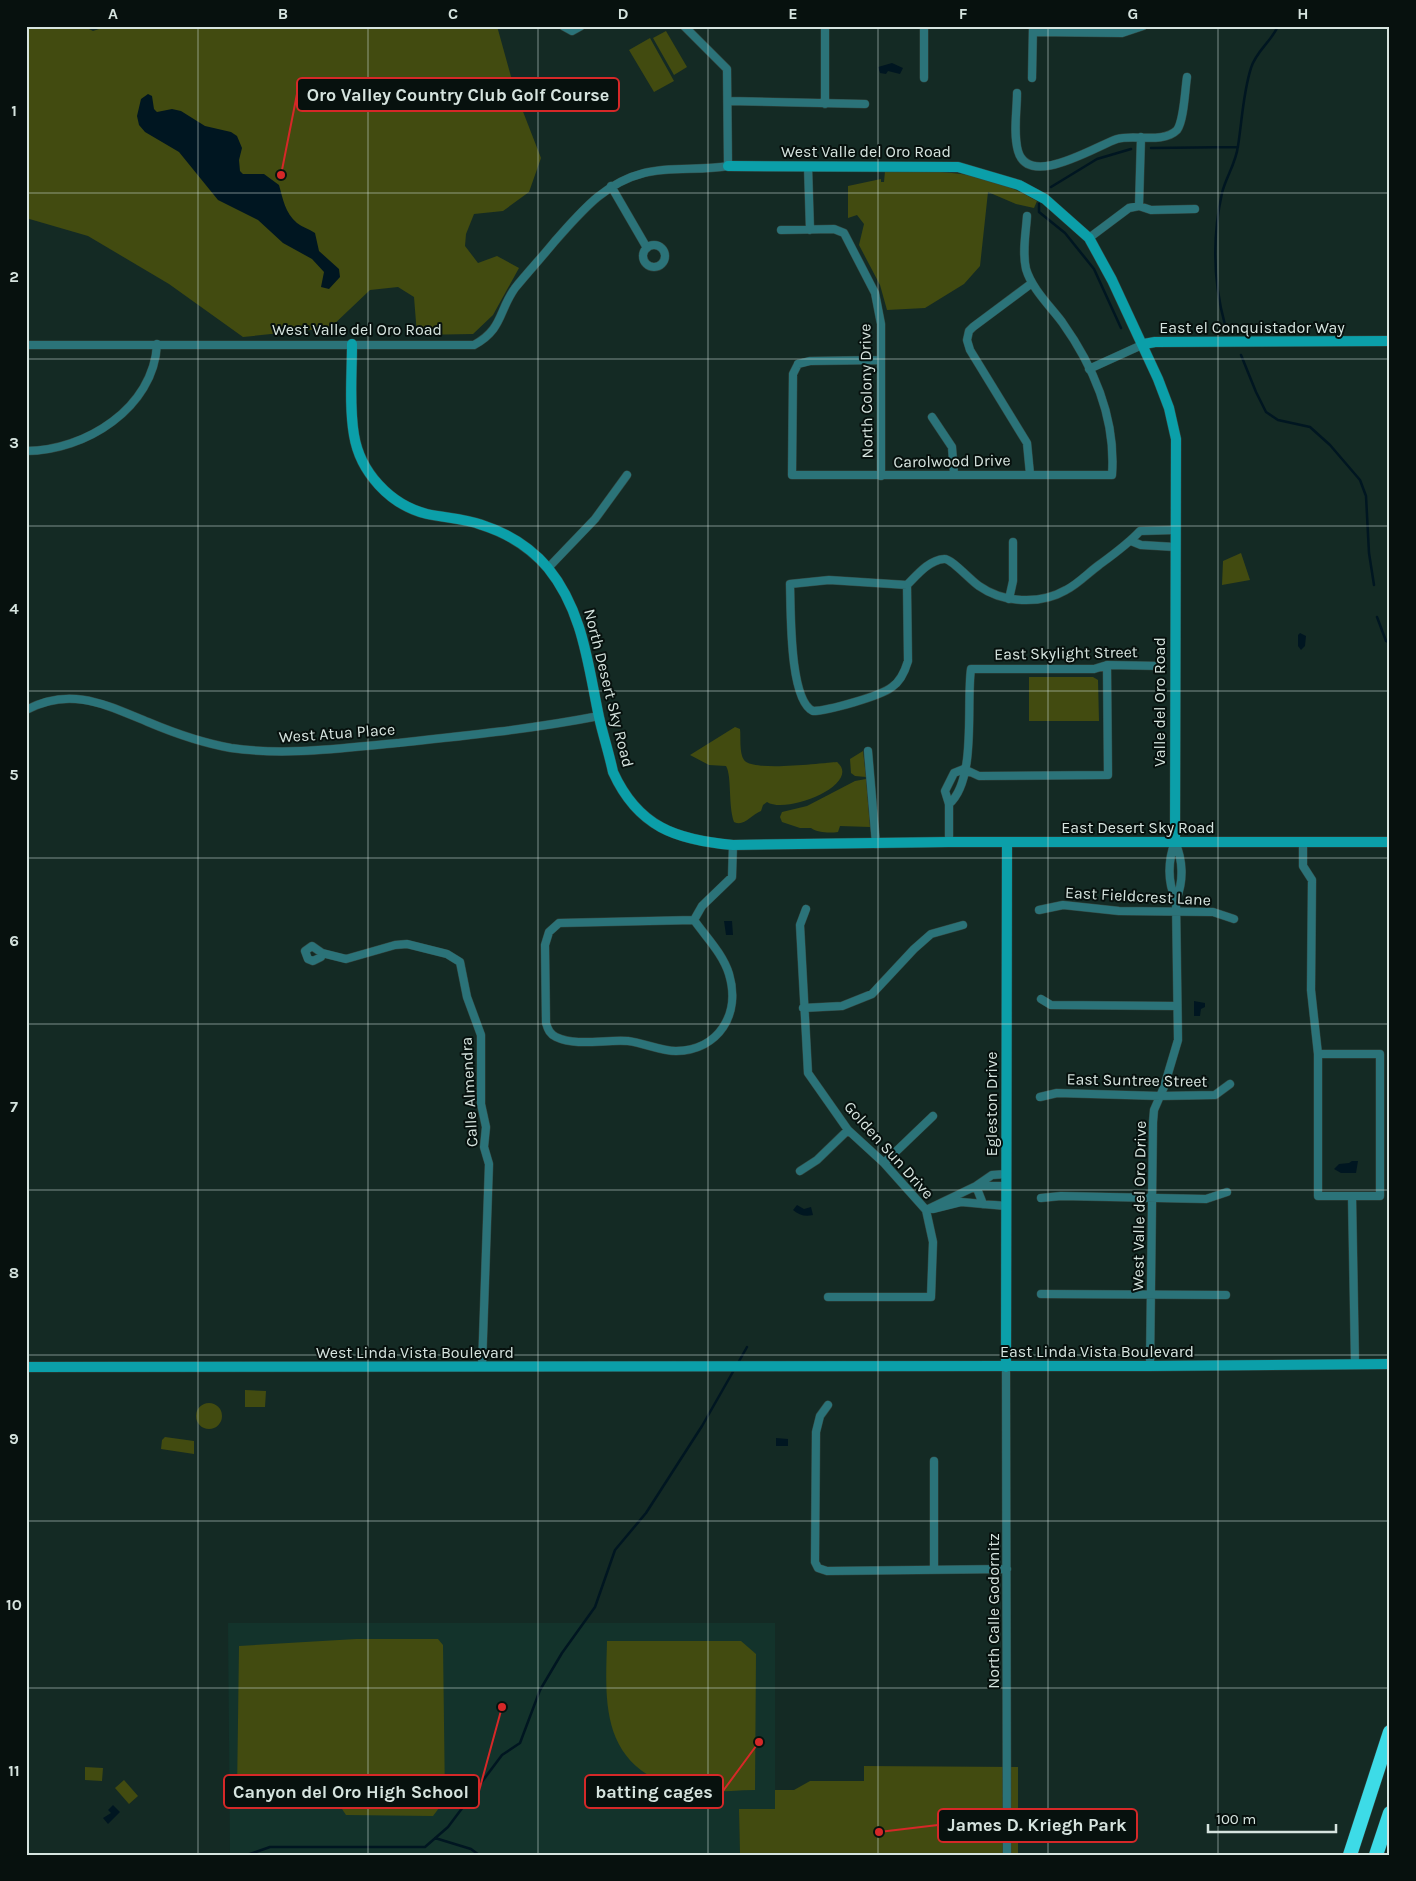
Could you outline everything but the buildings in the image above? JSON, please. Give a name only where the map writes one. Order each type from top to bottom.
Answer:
[{"type":"highway","points":[[1350,1855],[1390,1732]]},
{"type":"highway","points":[[1376,1855],[1390,1813]]},
{"type":"street","points":[[563,26],[572,30],[580,26]]},
{"type":"street","points":[[684,26],[727,69],[728,166]]},
{"type":"street","points":[[825,26],[825,104]]},
{"type":"street","points":[[924,26],[924,78]]},
{"type":"street","points":[[1032,78],[1033,29],[1122,33],[1143,26]]},
{"type":"street","points":[[1017,93],[1018,153],[1027,163],[1043,167],[1060,165],[1120,138],[1165,136],[1176,130],[1181,121],[1187,77]]},
{"type":"street","points":[[728,101],[865,104]]},
{"type":"street","points":[[1139,206],[1140,138]]},
{"type":"street","name":"West Valle del Oro Road","points":[[26,344],[474,345],[487,338],[498,323],[508,298],[521,280],[592,200],[611,186],[644,173],[706,170],[728,166],[958,167],[988,174],[1019,185],[1045,200],[1089,238],[1144,344],[1169,408],[1176,438],[1174,563]]},
{"type":"street","points":[[808,166],[810,230]]},
{"type":"street","points":[[611,186],[647,248]]},
{"type":"street","points":[[1089,238],[1129,208],[1139,206],[1151,210],[1196,209]]},
{"type":"street","points":[[1027,216],[1024,254],[1026,268],[1032,283],[1063,324],[1089,369]]},
{"type":"street","name":"North Colony Drive","points":[[781,230],[843,230],[875,293],[881,324],[881,476]]},
{"type":"street","points":[[1030,474],[1027,443],[970,350],[965,334],[1032,283]]},
{"type":"street","name":"East el Conquistador Way","points":[[1089,369],[1144,344],[1155,342],[1390,341]]},
{"type":"street","points":[[26,451],[47,451],[75,443],[98,432],[121,416],[138,394],[156,363],[157,344]]},
{"type":"street","name":"North Desert Sky Road","points":[[352,344],[354,435],[359,456],[372,478],[395,500],[417,511],[467,520],[508,536],[528,549],[548,568],[564,592],[576,616],[613,772],[624,794],[638,809],[676,836],[700,842],[733,845],[881,844]]},
{"type":"street","name":"Carolwood Drive","points":[[880,360],[796,362],[793,374],[792,474],[881,476],[954,474],[1112,475],[1114,450],[1108,413],[1089,369]]},
{"type":"street","points":[[932,417],[952,447],[954,474]]},
{"type":"street","points":[[548,568],[579,538],[627,476]]},
{"type":"street","points":[[907,585],[829,580],[790,584],[795,673],[807,708],[820,711],[841,705],[884,692],[900,680],[905,672],[908,661],[907,585],[928,565],[944,559],[952,561],[963,575],[980,587],[1009,599],[1040,599],[1066,590],[1131,540],[1140,530],[1175,530]]},
{"type":"street","points":[[1131,540],[1141,545],[1175,547]]},
{"type":"street","points":[[1009,599],[1013,581],[1013,542]]},
{"type":"street","name":"Valle del Oro Road","points":[[1174,563],[1175,842]]},
{"type":"street","points":[[949,842],[949,804],[945,791],[954,773],[964,769],[979,776],[1108,775],[1108,666]]},
{"type":"street","name":"East Skylight Street","points":[[964,769],[969,742],[971,669],[1094,669],[1108,666],[1162,666]]},
{"type":"street","name":"West Atua Place","points":[[26,710],[37,704],[68,698],[89,700],[112,705],[184,736],[230,748],[300,752],[550,726],[599,716]]},
{"type":"street","points":[[868,750],[881,844]]},
{"type":"street","points":[[949,804],[955,799],[964,779],[964,769]]},
{"type":"street","name":"East Desert Sky Road","points":[[881,844],[949,842],[1390,842]]},
{"type":"street","name":"Egleston Drive","points":[[1006,1367],[1007,842]]},
{"type":"street","name":"West Valle del Oro Drive","points":[[1150,1366],[1153,1122],[1177,1046],[1176,900],[1181,888],[1181,855],[1175,842]]},
{"type":"street","points":[[1303,842],[1303,866],[1312,880],[1311,990],[1318,1054],[1318,1196],[1380,1196],[1380,1054],[1318,1054]]},
{"type":"street","points":[[694,920],[702,906],[732,877],[733,845]]},
{"type":"street","name":"East Fieldcrest Lane","points":[[1040,910],[1063,904],[1119,912],[1213,912],[1234,919]]},
{"type":"street","name":"Golden Sun Drive","points":[[806,910],[800,925],[808,1073],[848,1130],[884,1163],[926,1210],[933,1242],[931,1297],[828,1297]]},
{"type":"street","points":[[694,920],[714,946],[729,974],[733,1006],[725,1026],[710,1042],[695,1049],[674,1051],[627,1041],[566,1041],[555,1037],[548,1031],[546,1023],[545,945],[549,932],[559,923],[694,920]]},
{"type":"street","points":[[803,1008],[842,1006],[872,994],[914,949],[931,934],[963,925]]},
{"type":"street","name":"Calle Almendra","points":[[322,953],[346,959],[395,945],[407,944],[447,954],[460,962],[466,997],[481,1035],[480,1104],[486,1123],[484,1147],[489,1164],[482,1367]]},
{"type":"street","points":[[1041,998],[1051,1005],[1177,1006]]},
{"type":"street","name":"East Suntree Street","points":[[1040,1097],[1057,1092],[1160,1096],[1215,1095],[1230,1084]]},
{"type":"street","points":[[884,1163],[933,1116]]},
{"type":"street","points":[[800,1171],[817,1160],[848,1130]]},
{"type":"street","points":[[926,1210],[976,1186],[992,1175],[1006,1174]]},
{"type":"street","points":[[976,1186],[1006,1186]]},
{"type":"street","points":[[976,1186],[983,1204]]},
{"type":"street","points":[[1041,1198],[1062,1196],[1206,1199],[1227,1192]]},
{"type":"street","points":[[1352,1196],[1355,1364]]},
{"type":"street","points":[[926,1210],[961,1202],[1006,1206]]},
{"type":"street","points":[[1042,1294],[1226,1295]]},
{"type":"street","name":"East Linda Vista Boulevard","points":[[804,1366],[1006,1367],[1390,1364]]},
{"type":"street","name":"West Linda Vista Boulevard","points":[[26,1367],[804,1366]]},
{"type":"street","name":"North Calle Godornitz","points":[[1006,1367],[1007,1855]]},
{"type":"street","points":[[828,1404],[820,1416],[816,1432],[815,1562],[818,1568],[826,1570],[1007,1569]]},
{"type":"street","points":[[934,1461],[934,1569]]},
{"type":"shaded area","points":[[228,1623],[775,1623],[775,1809],[739,1809],[740,1855],[230,1855]]},
{"type":"green space","points":[[26,26],[83,26],[93,31],[108,26],[497,26],[515,91],[541,158],[529,192],[503,211],[474,214],[466,234],[465,246],[478,263],[497,256],[519,268],[493,315],[473,334],[417,335],[414,297],[398,287],[370,290],[330,328],[243,337],[169,284],[88,236],[26,218]]},
{"type":"green space","points":[[666,31],[687,67],[674,75],[653,38]]},
{"type":"green space","points":[[650,38],[674,81],[654,92],[629,50]]},
{"type":"green space","points":[[885,171],[927,171],[964,174],[999,183],[1037,201],[1034,208],[1016,204],[988,192],[980,266],[964,284],[925,308],[887,310],[880,285],[859,245],[864,224],[857,215],[848,218],[848,186],[881,179],[881,182],[884,182]]},
{"type":"green space","points":[[1241,553],[1250,580],[1222,585],[1223,561]]},
{"type":"green space","points":[[1029,677],[1093,677],[1098,680],[1099,721],[1029,721]]},
{"type":"green space","points":[[735,727],[740,729],[742,757],[750,764],[773,766],[837,762],[842,771],[840,779],[832,788],[805,801],[777,805],[767,802],[763,805],[761,811],[748,820],[741,823],[734,822],[726,766],[709,765],[690,755]]},
{"type":"green space","points":[[863,751],[866,777],[855,776],[851,773],[850,759]]},
{"type":"green space","points":[[866,779],[870,827],[840,826],[838,832],[828,832],[817,831],[811,828],[800,828],[782,822],[780,817],[782,812],[807,806],[855,781]]},
{"type":"green space","points":[[245,1390],[266,1391],[265,1407],[245,1407]]},
{"type":"green space","points":[[209,1403],[218,1407],[222,1416],[218,1425],[209,1429],[200,1425],[196,1416],[200,1407]]},
{"type":"green space","points":[[165,1437],[194,1441],[194,1454],[161,1449],[162,1440]]},
{"type":"green space","points":[[356,1639],[438,1639],[443,1645],[445,1800],[433,1816],[346,1815],[338,1803],[337,1794],[237,1794],[239,1646]]},
{"type":"green space","points":[[607,1641],[741,1641],[756,1654],[755,1790],[709,1792],[683,1790],[669,1786],[648,1775],[632,1763],[621,1748],[609,1715],[606,1678]]},
{"type":"green space","points":[[864,1766],[1018,1767],[1018,1855],[740,1855],[739,1809],[775,1809],[775,1790],[794,1790],[810,1781],[864,1781]]},
{"type":"green space","points":[[85,1767],[103,1768],[102,1781],[85,1780]]},
{"type":"green space","points":[[124,1780],[138,1796],[129,1804],[115,1788]]},
{"type":"water","points":[[892,63],[903,68],[900,74],[888,71],[886,74],[880,73],[878,67]]},
{"type":"water","points":[[148,94],[152,96],[154,109],[157,112],[172,109],[181,111],[205,126],[231,132],[237,136],[242,148],[239,160],[240,171],[243,174],[264,174],[279,185],[285,206],[290,215],[299,224],[315,233],[319,251],[339,269],[340,277],[329,289],[321,287],[324,272],[312,259],[283,243],[258,220],[218,200],[179,152],[145,132],[139,125],[137,116],[141,99]]},
{"type":"water","points":[[1300,633],[1306,636],[1305,646],[1301,650],[1298,646],[1298,635]]},
{"type":"water","points":[[724,921],[732,921],[733,935],[726,935]]},
{"type":"water","points":[[1194,1001],[1205,1003],[1205,1007],[1201,1009],[1200,1016],[1194,1016]]},
{"type":"water","points":[[1358,1161],[1356,1173],[1341,1173],[1334,1169],[1339,1164]]},
{"type":"water","points":[[797,1205],[804,1209],[811,1207],[813,1215],[805,1216],[793,1210]]},
{"type":"water","points":[[776,1438],[788,1439],[788,1446],[776,1446]]},
{"type":"water","points":[[113,1805],[120,1812],[108,1824],[103,1818],[111,1813],[108,1810]]},
{"type":"waterway","points":[[1225,325],[1218,292],[1215,259],[1215,243],[1222,193],[1237,152],[1244,97],[1253,62],[1278,26]]},
{"type":"waterway","points":[[1151,148],[1238,147]]},
{"type":"waterway","points":[[1051,187],[1097,159],[1131,149]]},
{"type":"waterway","points":[[1039,204],[1039,212],[1065,233],[1094,269],[1121,328]]},
{"type":"waterway","points":[[1241,355],[1266,412],[1278,420],[1310,427],[1330,445],[1360,480],[1366,496],[1369,553],[1374,585]]},
{"type":"waterway","points":[[1377,617],[1386,641],[1390,643]]},
{"type":"waterway","points":[[738,1363],[747,1347]]},
{"type":"waterway","points":[[247,1855],[270,1847],[425,1847],[448,1827],[502,1755],[520,1743],[540,1690],[562,1653],[595,1607],[615,1550],[646,1513],[702,1426],[734,1370]]},
{"type":"waterway","points":[[435,1838],[471,1849],[479,1855]]},
{"type":"place","name":"Oro Valley Country Club Golf Course","points":[[281,175]]},
{"type":"place","name":"Canyon del Oro High School","points":[[502,1707]]},
{"type":"place","name":"batting cages","points":[[759,1742]]},
{"type":"place","name":"James D. Kriegh Park","points":[[879,1832]]}]
